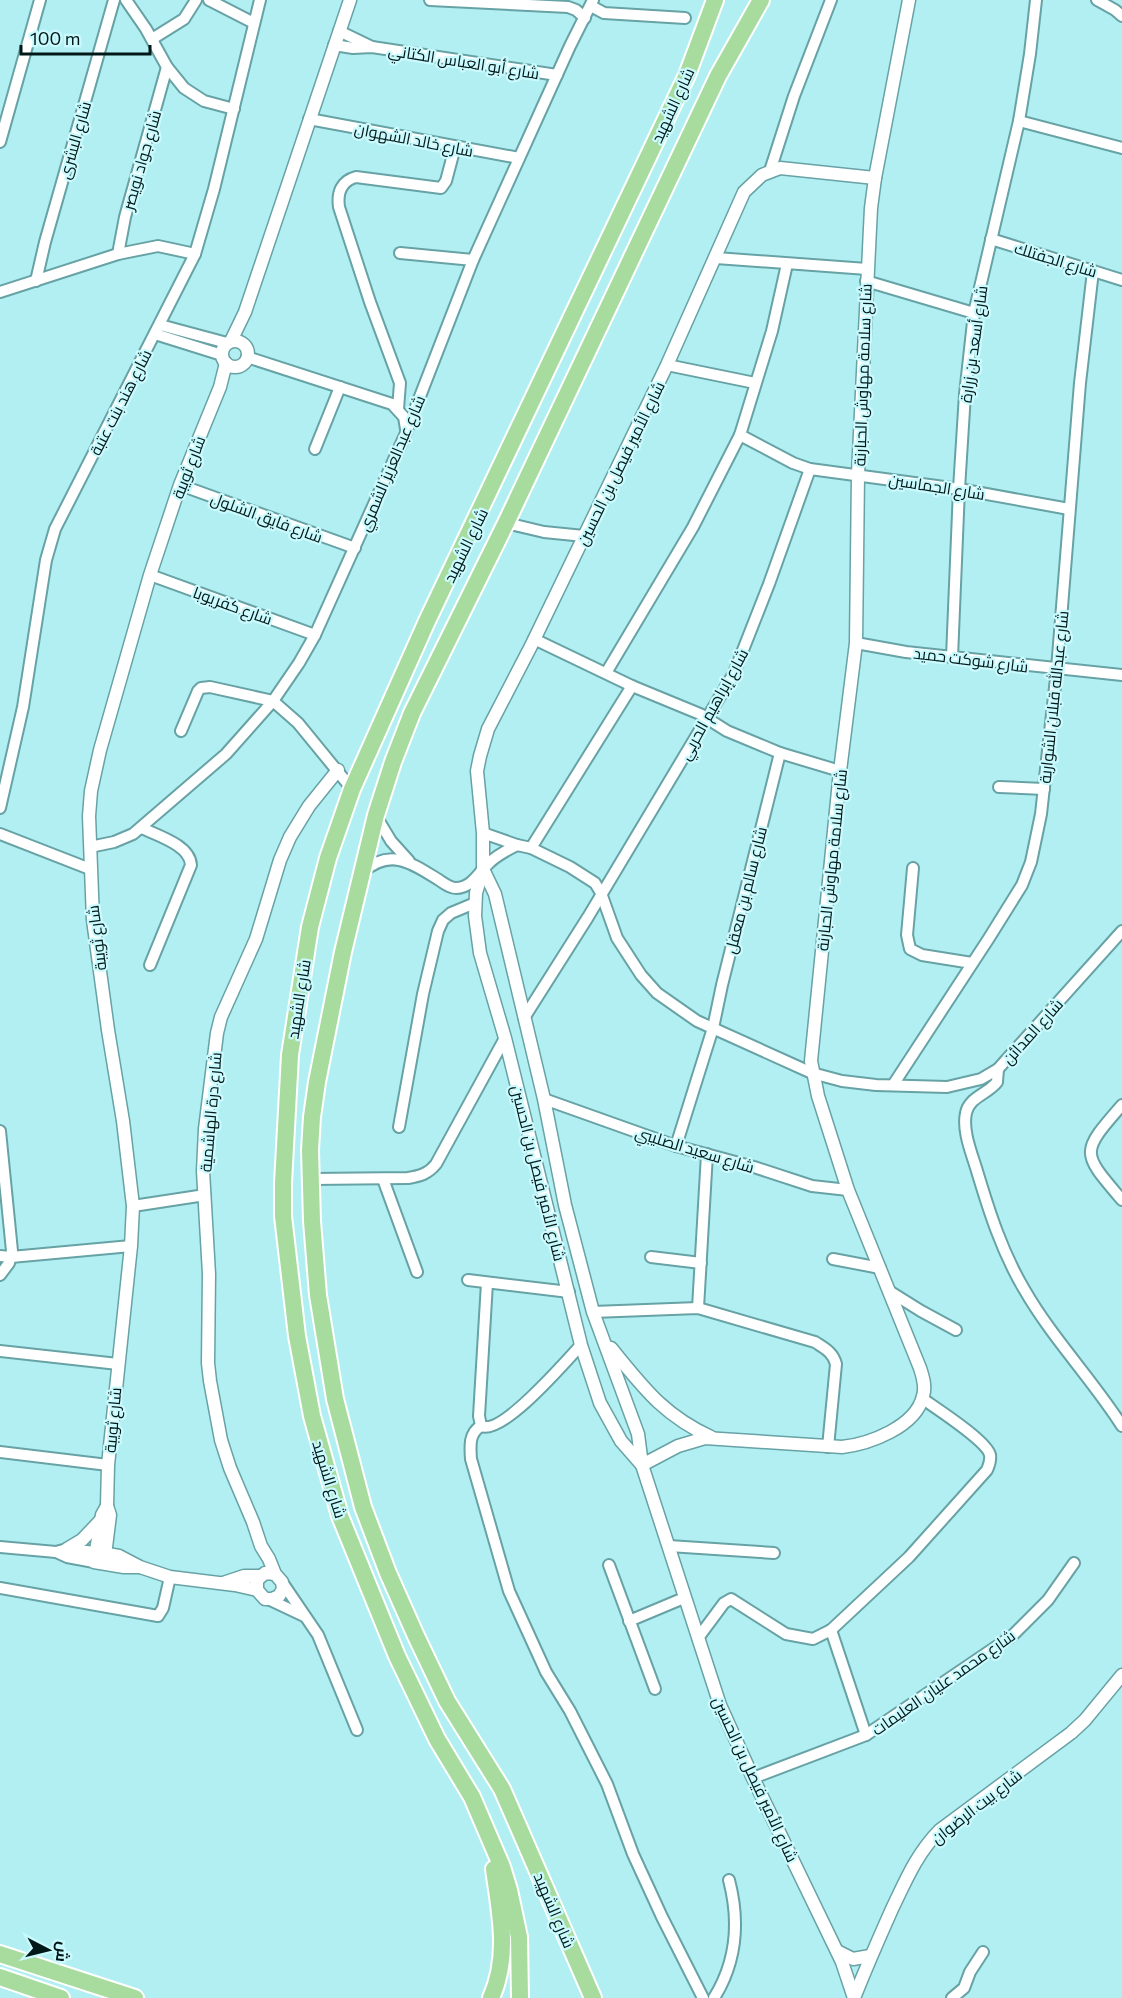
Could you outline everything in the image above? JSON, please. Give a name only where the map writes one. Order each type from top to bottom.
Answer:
[{"type":"highway","name":"شارع الشهيد","points":[[520,1998],[519,1937],[509,1890],[493,1844],[472,1797],[437,1739],[410,1683],[340,1516],[312,1416],[291,1296],[284,1216],[283,1183],[290,1055],[304,958],[315,906],[326,865],[352,789],[419,638],[682,86],[715,0]]},
{"type":"highway","name":"شارع الشهيد","points":[[701,39],[719,18],[728,0]]},
{"type":"highway","name":"شارع الشهيد","points":[[718,76],[749,0]]},
{"type":"highway","name":"شارع الشهيد","points":[[593,1998],[502,1789],[447,1701],[416,1636],[388,1573],[363,1507],[343,1436],[328,1362],[314,1257],[311,1179],[312,1117],[348,931],[376,815],[412,714],[506,523],[718,76],[761,0]]},
{"type":"highway","points":[[491,1998],[501,1968],[503,1941],[493,1844]]},
{"type":"highway","points":[[0,1954],[135,1998]]},
{"type":"highway","points":[[0,1977],[61,1998]]},
{"type":"street","points":[[0,142],[40,0]]},
{"type":"street","name":"شارع البشرى","points":[[36,281],[47,233],[114,0]]},
{"type":"street","points":[[126,0],[152,39],[167,67],[184,88],[204,101],[234,109]]},
{"type":"street","points":[[152,39],[184,19],[196,0]]},
{"type":"street","points":[[209,0],[254,23]]},
{"type":"street","name":"شارع هند بنت عتبة","points":[[0,808],[24,707],[40,593],[55,529],[195,254],[213,196],[260,0]]},
{"type":"street","name":"شارع ثويبة","points":[[100,1558],[110,1515],[107,1506],[108,1465],[131,1246],[133,1206],[123,1121],[93,920],[89,816],[94,770],[150,575],[180,486],[234,353],[245,312],[350,0]]},
{"type":"street","points":[[430,0],[568,7],[576,10],[585,18]]},
{"type":"street","points":[[770,171],[794,96],[831,0]]},
{"type":"street","name":"شارع سلامة مهاوش الحبارنة","points":[[909,0],[875,178],[866,275],[858,474],[856,643],[840,771],[812,1049],[812,1073],[848,1190],[920,1368],[924,1384],[923,1399]]},
{"type":"street","name":"شارع أسعد بن زرارة","points":[[952,657],[958,489],[974,314],[1019,122],[1036,0]]},
{"type":"street","points":[[1097,0],[1122,16]]},
{"type":"street","points":[[592,3],[604,13],[685,18]]},
{"type":"street","name":"شارع عبدالعزيز الشمري","points":[[90,847],[120,840],[142,828],[226,754],[273,701],[299,663],[315,635],[355,548],[405,435],[473,260],[592,3]]},
{"type":"street","name":"شارع أبو العباس الكتاني","points":[[339,31],[372,47]]},
{"type":"street","name":"شارع أبو العباس الكتاني","points":[[334,45],[353,48],[372,47],[557,75]]},
{"type":"street","name":"شارع جواد نويصر","points":[[118,254],[125,217],[167,67]]},
{"type":"street","name":"شارع خالد الشهوان","points":[[309,120],[519,158]]},
{"type":"street","points":[[1019,122],[1122,148]]},
{"type":"street","points":[[398,409],[399,383],[349,239],[339,207],[339,196],[343,183],[356,177],[441,188],[446,181],[455,147]]},
{"type":"street","points":[[770,171],[780,168],[875,178]]},
{"type":"street","name":"شارع الأمير فيصل بن الحسين","points":[[642,1465],[621,1441],[600,1403],[581,1345],[506,1038],[479,947],[475,903],[483,869],[483,833],[477,771],[483,741],[667,365],[744,192],[753,182],[770,171]]},
{"type":"street","name":"شارع الجفتلك","points":[[991,238],[1122,280]]},
{"type":"street","points":[[0,292],[118,254],[158,246],[195,254]]},
{"type":"street","points":[[400,253],[473,260]]},
{"type":"street","points":[[716,258],[787,264],[866,275],[974,314]]},
{"type":"street","points":[[606,673],[699,518],[740,435],[772,332],[787,264]]},
{"type":"street","name":"شارع عبدالله قبلان الشواربة","points":[[893,1084],[1022,885],[1031,862],[1044,789],[1057,669],[1080,383],[1093,271]]},
{"type":"street","points":[[157,329],[386,401],[398,409],[404,417],[405,435]]},
{"type":"street","points":[[667,365],[755,383]]},
{"type":"street","points":[[315,449],[340,387]]},
{"type":"street","name":"شارع الجماسين","points":[[740,435],[793,463],[810,469],[958,489],[1069,509]]},
{"type":"street","name":"شارع إبراهيم الحربي","points":[[524,1018],[734,673],[755,622],[810,469]]},
{"type":"street","name":"شارع فايق الشلول","points":[[180,486],[355,548]]},
{"type":"street","points":[[506,523],[544,532],[584,536]]},
{"type":"street","name":"شارع كفريوبا","points":[[150,575],[315,635]]},
{"type":"street","points":[[534,639],[632,686],[708,718],[727,731],[780,753],[840,771]]},
{"type":"street","name":"شارع شوكت حميد","points":[[856,643],[952,657],[1122,675]]},
{"type":"street","points":[[531,848],[632,686]]},
{"type":"street","points":[[181,730],[201,688],[210,687],[273,701],[298,723],[352,789]]},
{"type":"street","name":"شارع سالم بن معقل","points":[[676,1146],[713,1028],[780,753]]},
{"type":"street","name":"شارع درة الهاشمية","points":[[279,1578],[261,1546],[225,1454],[210,1381],[208,1363],[209,1274],[203,1171],[205,1130],[216,1033],[221,1017],[256,939],[280,860],[290,837],[309,806],[338,770]]},
{"type":"street","points":[[999,787],[1044,789]]},
{"type":"street","points":[[376,815],[392,841],[411,864]]},
{"type":"street","points":[[142,828],[185,850],[191,860],[191,866],[150,965]]},
{"type":"street","points":[[483,833],[531,848],[585,876],[601,893]]},
{"type":"street","points":[[0,834],[90,869]]},
{"type":"street","points":[[362,873],[370,866],[390,859],[411,864],[454,888],[469,884],[495,858],[517,845]]},
{"type":"street","points":[[913,868],[907,935],[910,949],[922,955],[972,963]]},
{"type":"street","name":"شارع الأمير فيصل بن الحسين","points":[[483,869],[495,894],[544,1099],[565,1205],[593,1312],[635,1425],[642,1465],[684,1598],[720,1705],[837,1951],[855,1998]]},
{"type":"street","name":"شارع المدائن","points":[[601,893],[617,938],[648,984],[657,993],[697,1021],[812,1073],[859,1084],[947,1087],[981,1079],[998,1069],[1121,933]]},
{"type":"street","points":[[399,1127],[423,994],[438,931],[443,920],[451,913],[475,903]]},
{"type":"street","points":[[311,1179],[383,1179],[417,1176],[433,1168],[506,1038]]},
{"type":"street","points":[[998,1069],[995,1085],[970,1103],[965,1114],[965,1123],[983,1190],[1001,1243],[1024,1289],[1122,1426]]},
{"type":"street","name":"شارع سعيد الصليبي","points":[[544,1099],[676,1146],[812,1186],[848,1190]]},
{"type":"street","points":[[1122,1105],[1095,1137],[1090,1155],[1094,1167],[1122,1200]]},
{"type":"street","points":[[0,1131],[12,1246],[0,1275]]},
{"type":"street","points":[[698,1308],[707,1154]]},
{"type":"street","points":[[383,1179],[417,1272]]},
{"type":"street","points":[[133,1206],[205,1195]]},
{"type":"street","points":[[6,1257],[131,1246]]},
{"type":"street","points":[[651,1257],[701,1263]]},
{"type":"street","points":[[833,1260],[880,1268]]},
{"type":"street","points":[[468,1280],[569,1292]]},
{"type":"street","points":[[481,1426],[479,1416],[487,1283]]},
{"type":"street","points":[[889,1290],[956,1330]]},
{"type":"street","points":[[593,1312],[698,1308],[815,1342],[830,1352],[836,1364],[828,1447]]},
{"type":"street","points":[[605,1341],[647,1392],[663,1407],[682,1422],[715,1438]]},
{"type":"street","points":[[481,1426],[485,1428],[494,1426],[511,1416],[581,1345]]},
{"type":"street","points":[[0,1351],[118,1364]]},
{"type":"street","points":[[642,1465],[687,1442],[715,1438],[828,1447],[853,1446],[882,1437],[908,1418],[923,1399],[966,1430],[985,1447],[990,1455],[987,1470],[909,1557],[831,1630],[813,1639],[786,1634],[731,1599],[724,1603],[699,1638]]},
{"type":"street","points":[[481,1426],[474,1431],[471,1437],[471,1459],[509,1591],[546,1672],[570,1711],[607,1784],[633,1854],[703,1998]]},
{"type":"street","points":[[0,1452],[108,1465]]},
{"type":"street","name":"شارع ثويبة","points":[[100,1558],[100,1521],[102,1511],[107,1506]]},
{"type":"street","points":[[62,1550],[82,1540],[100,1521]]},
{"type":"street","name":"شارع درة الهاشمية","points":[[261,1546],[261,1576]]},
{"type":"street","points":[[669,1546],[774,1553]]},
{"type":"street","points":[[0,1547],[62,1550],[100,1558],[127,1558],[140,1567],[170,1577],[257,1590]]},
{"type":"street","name":"شارع محمد عليان العليمات","points":[[753,1778],[866,1735],[1012,1636],[1048,1600],[1074,1563]]},
{"type":"street","points":[[609,1565],[655,1689]]},
{"type":"street","points":[[222,1584],[244,1576],[261,1576],[268,1572],[279,1578],[318,1635],[357,1730]]},
{"type":"street","points":[[261,1576],[256,1585],[261,1597],[307,1617]]},
{"type":"street","points":[[0,1588],[158,1616],[162,1613],[170,1577]]},
{"type":"street","points":[[268,1599],[276,1598],[281,1593],[279,1578]]},
{"type":"street","points":[[629,1621],[684,1598]]},
{"type":"street","points":[[831,1630],[866,1735]]},
{"type":"street","name":"شارع بيت الرضوان","points":[[855,1998],[870,1956],[914,1862],[929,1841],[940,1830],[1071,1732],[1102,1701],[1122,1675]]},
{"type":"street","points":[[714,1998],[725,1979],[734,1951],[735,1913],[729,1880]]},
{"type":"street","points":[[837,1951],[853,1959],[870,1956]]},
{"type":"street","points":[[952,1998],[964,1988],[982,1952]]}]
